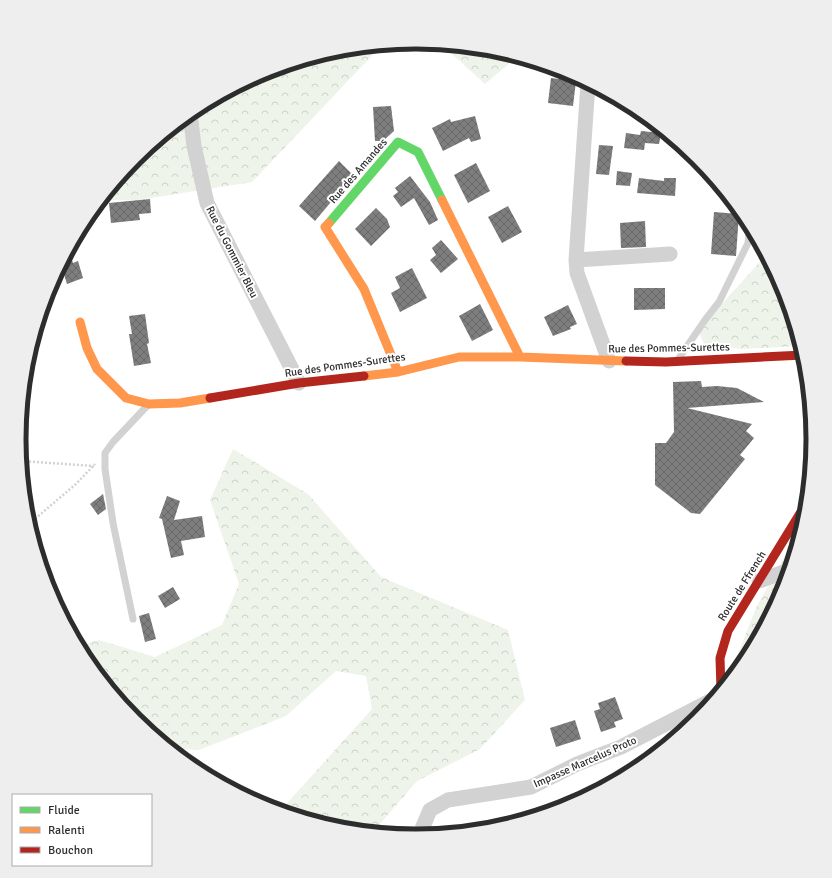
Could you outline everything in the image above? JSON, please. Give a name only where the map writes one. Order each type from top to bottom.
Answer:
[{"type":"street","points":[[588,89],[576,260],[578,273],[610,361]]},
{"type":"street","name":"Rue du Gommier Bleu","points":[[191,121],[194,146],[207,203],[298,383]]},
{"type":"street","name":"Rue des Amandes","points":[[398,372],[364,289],[325,227],[398,142],[418,152],[520,357]]},
{"type":"street","points":[[576,260],[670,254]]},
{"type":"street","name":"Rue des Pommes-Surettes","points":[[80,322],[86,348],[97,368],[126,398],[149,404],[180,403],[298,383],[398,372],[460,357],[520,357],[610,361],[676,361],[797,355]]},
{"type":"street","name":"Route de Ffrench","points":[[721,681],[720,658],[728,631],[799,515]]},
{"type":"street","points":[[759,580],[782,572]]},
{"type":"street","name":"Impasse Marcelus Proto","points":[[422,829],[430,810],[448,800],[531,787],[577,764],[621,747],[700,706]]},
{"type":"lane","points":[[676,361],[719,302],[748,243],[749,236]]},
{"type":"lane","points":[[133,619],[113,523],[105,469],[105,453],[113,442],[149,404]]},
{"type":"path","points":[[34,520],[76,484],[105,453]]},
{"type":"path","points":[[27,461],[94,466]]},
{"type":"green space","points":[[448,50],[492,56],[512,61],[485,84]]},
{"type":"green space","points":[[376,51],[252,182],[138,200],[109,200],[140,163],[159,146],[199,115],[221,101],[267,79],[315,62],[340,56]]},
{"type":"green space","points":[[762,259],[776,290],[795,346],[741,349],[704,344],[700,335],[700,328]]},
{"type":"green space","points":[[233,449],[308,494],[381,577],[508,630],[525,700],[480,749],[417,781],[377,827],[340,822],[315,816],[285,806],[372,709],[366,676],[336,671],[286,716],[199,750],[180,749],[140,715],[107,676],[84,644],[99,640],[155,657],[222,625],[239,584],[210,500]]},
{"type":"green space","points":[[791,545],[766,611],[754,634],[734,664],[756,608]]},
{"type":"building","points":[[551,78],[567,80],[576,84],[573,106],[548,103]]},
{"type":"building","points":[[391,106],[394,131],[383,141],[375,141],[373,107]]},
{"type":"building","points":[[475,116],[481,139],[471,142],[469,138],[443,151],[432,128],[450,119],[451,122]]},
{"type":"building","points":[[641,131],[656,133],[660,136],[659,144],[645,143],[644,150],[624,148],[626,133],[640,135]]},
{"type":"building","points":[[599,145],[613,146],[609,175],[596,174]]},
{"type":"building","points":[[339,161],[352,174],[350,175],[352,177],[315,221],[299,206]]},
{"type":"building","points":[[476,163],[490,191],[468,203],[454,175]]},
{"type":"building","points":[[617,171],[632,173],[630,186],[616,185]]},
{"type":"building","points":[[410,176],[430,202],[438,220],[429,225],[414,198],[401,207],[393,196],[398,192],[395,188]]},
{"type":"building","points":[[639,178],[664,181],[664,178],[676,178],[675,196],[637,193]]},
{"type":"building","points":[[150,199],[151,213],[139,214],[140,220],[111,223],[109,203]]},
{"type":"building","points":[[508,206],[522,232],[502,243],[488,217]]},
{"type":"building","points":[[376,208],[387,219],[390,227],[371,246],[355,229]]},
{"type":"building","points":[[714,212],[734,214],[739,220],[736,256],[711,254]]},
{"type":"building","points":[[645,221],[646,247],[621,248],[620,223]]},
{"type":"building","points":[[441,240],[458,259],[441,273],[430,260],[436,255],[432,248]]},
{"type":"building","points":[[71,257],[73,263],[78,261],[83,278],[67,284],[63,273]]},
{"type":"building","points":[[412,268],[427,298],[400,312],[391,293],[400,288],[395,277]]},
{"type":"building","points":[[634,288],[665,288],[665,309],[634,310]]},
{"type":"building","points":[[480,304],[493,330],[472,341],[459,316]]},
{"type":"building","points":[[568,305],[577,324],[570,327],[571,329],[553,336],[544,317]]},
{"type":"building","points":[[145,314],[149,343],[147,344],[151,363],[134,366],[129,334],[132,334],[129,316]]},
{"type":"building","points":[[701,381],[702,387],[717,386],[737,388],[764,402],[687,408],[752,424],[746,431],[754,438],[740,455],[745,459],[700,514],[691,513],[655,485],[655,443],[666,443],[674,432],[673,382]]},
{"type":"building","points":[[103,494],[106,509],[98,515],[90,504]]},
{"type":"building","points":[[167,496],[180,501],[174,520],[202,516],[205,537],[181,541],[184,555],[171,558],[162,519],[159,518]]},
{"type":"building","points":[[173,587],[180,599],[165,608],[158,596]]},
{"type":"building","points":[[149,613],[156,639],[145,642],[139,616]]},
{"type":"building","points":[[615,697],[623,719],[614,722],[616,727],[601,732],[594,711],[600,709],[598,703]]},
{"type":"building","points":[[575,720],[581,739],[556,747],[550,728]]},
{"type":"traffic: fast","points":[[329,223],[398,142],[418,152],[442,200]]},
{"type":"traffic: slow","points":[[442,200],[520,357]]},
{"type":"traffic: slow","points":[[329,223],[325,227],[364,289],[398,372]]},
{"type":"traffic: slow","points":[[80,322],[87,348],[97,369],[126,398],[149,404],[180,403],[210,398]]},
{"type":"traffic: slow","points":[[364,376],[398,372],[459,357],[520,357],[626,361]]},
{"type":"traffic: jam","points":[[626,361],[666,362],[797,355]]},
{"type":"traffic: jam","points":[[210,398],[299,383],[364,376]]},
{"type":"traffic: jam","points":[[721,681],[720,658],[728,631],[799,515]]}]
